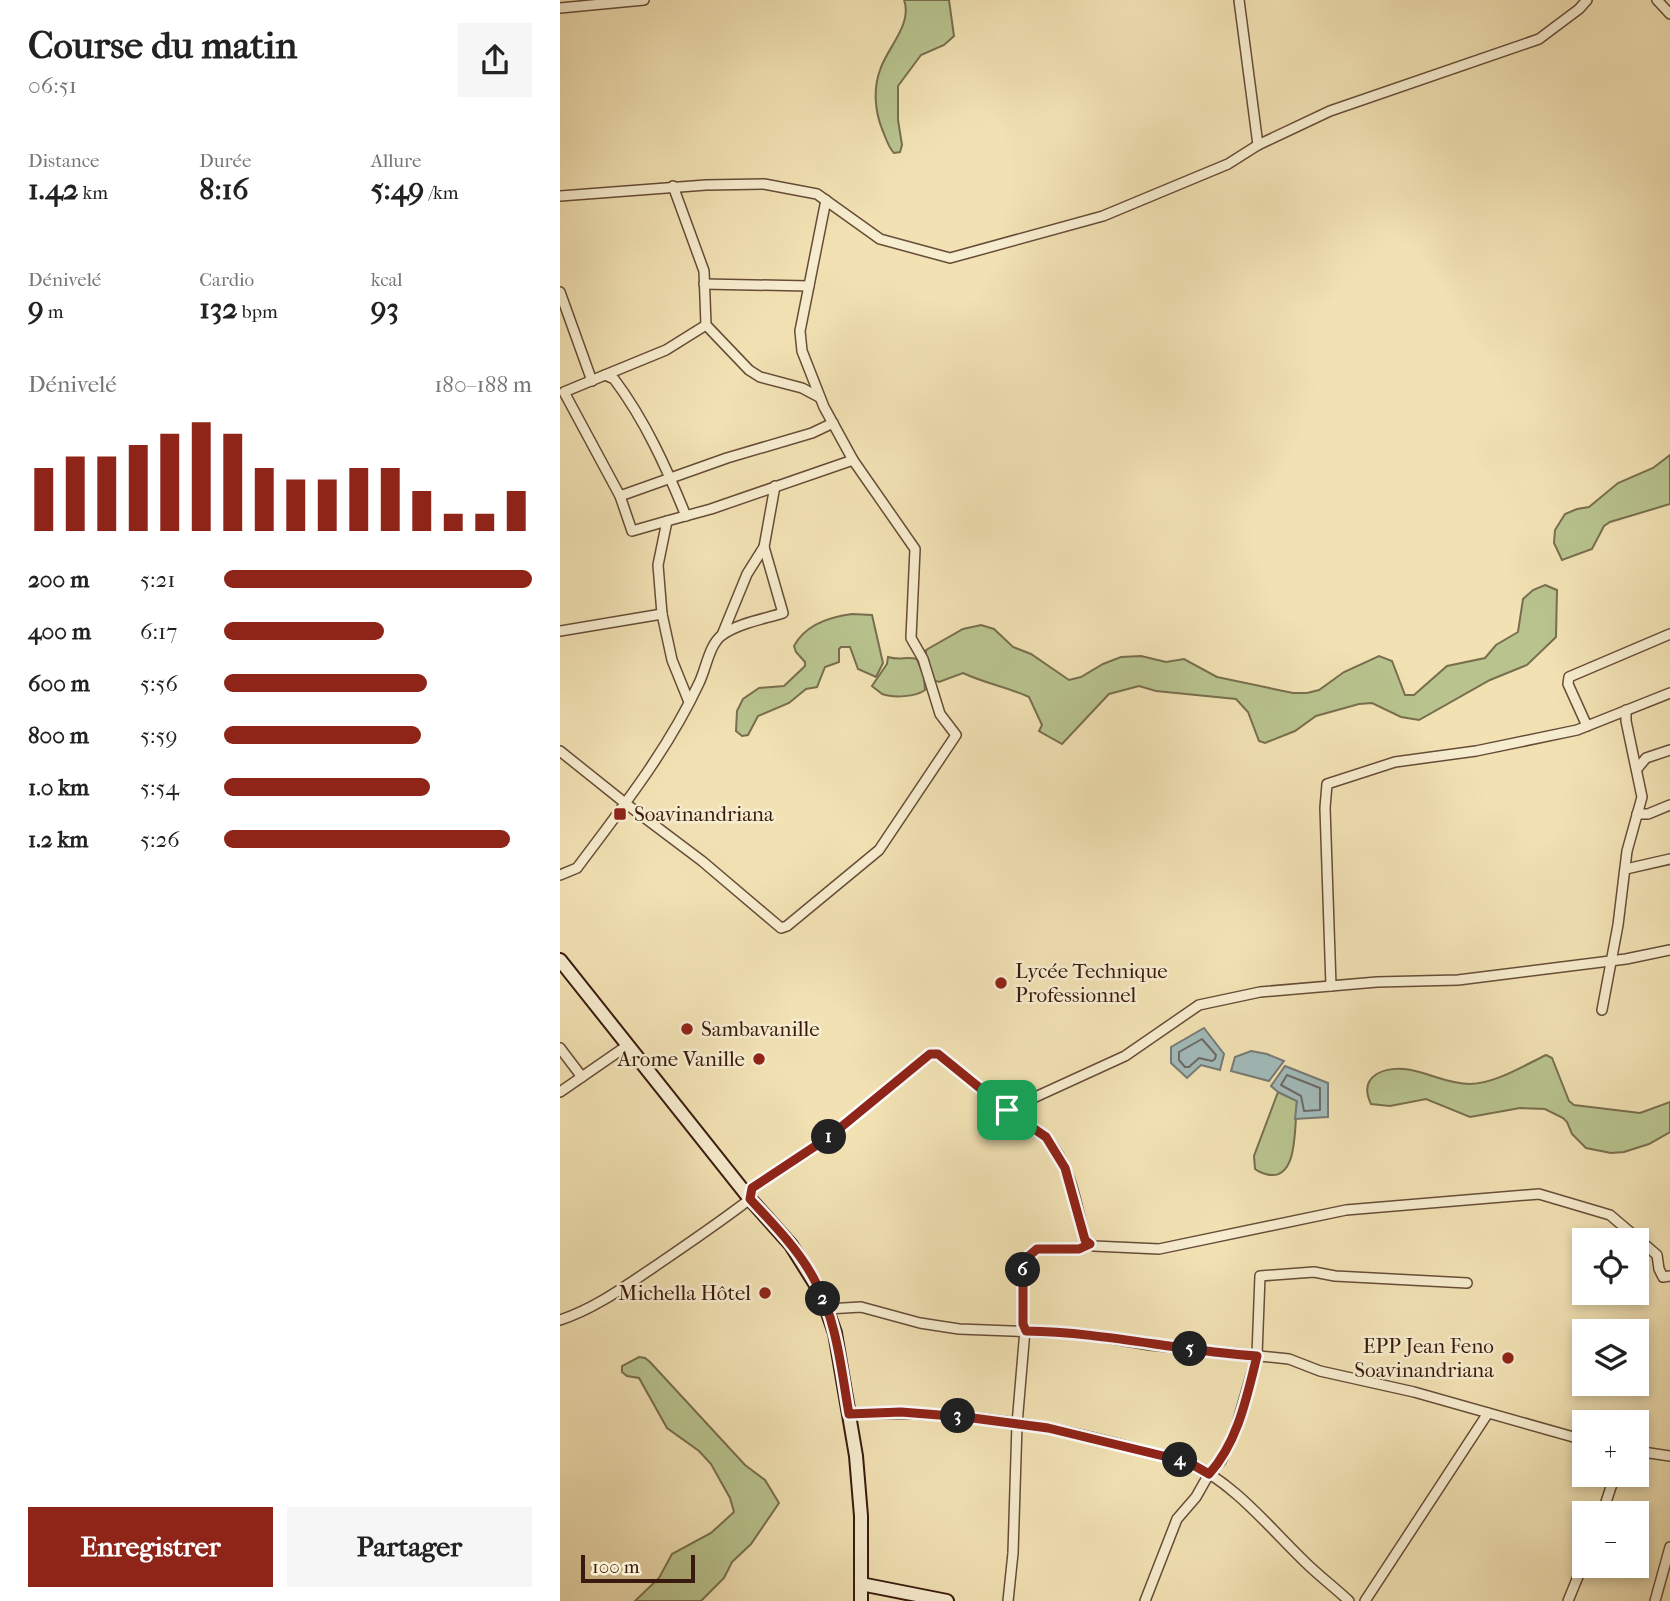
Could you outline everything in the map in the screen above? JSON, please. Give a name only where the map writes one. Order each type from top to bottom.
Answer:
[{"type":"main road","points":[[560,960],[805,1264],[818,1286],[835,1333],[849,1414],[861,1516],[860,1601]]},
{"type":"main road","points":[[861,1584],[947,1601]]},
{"type":"street","points":[[560,8],[644,0]]},
{"type":"street","points":[[1238,0],[1258,145]]},
{"type":"street","points":[[560,196],[674,187],[764,184],[817,194],[880,239],[950,258],[1103,216],[1228,164],[1258,145],[1330,111],[1539,39],[1587,0]]},
{"type":"street","points":[[1657,0],[1670,14]]},
{"type":"street","points":[[674,187],[704,271],[705,325],[749,370],[760,377],[802,388],[819,397]]},
{"type":"street","points":[[560,751],[702,861],[781,928],[787,926],[879,850],[956,735],[940,714],[923,659],[911,638],[915,549],[853,460],[819,397],[802,351],[800,331],[826,200]]},
{"type":"street","points":[[704,284],[809,286]]},
{"type":"street","points":[[560,292],[592,381]]},
{"type":"street","points":[[705,325],[666,350],[564,392],[620,496],[632,531],[686,516],[853,460]]},
{"type":"street","points":[[605,375],[614,379],[622,390],[671,478],[686,516]]},
{"type":"street","points":[[620,496],[727,458],[812,433],[833,423]]},
{"type":"street","points":[[560,875],[577,868],[658,758],[689,702],[716,642],[723,635],[747,574],[764,547],[775,486]]},
{"type":"street","points":[[667,522],[658,565],[662,614],[672,660],[689,702]]},
{"type":"street","points":[[723,635],[783,613],[764,547]]},
{"type":"street","points":[[560,631],[662,614]]},
{"type":"street","points":[[1587,726],[1568,684],[1569,677],[1670,634]]},
{"type":"street","points":[[1331,986],[1325,808],[1328,784],[1395,762],[1536,740],[1587,726],[1670,693]]},
{"type":"street","points":[[1602,1010],[1612,961],[1627,851],[1642,797],[1626,710]]},
{"type":"street","points":[[1637,769],[1646,758],[1670,750]]},
{"type":"street","points":[[1637,814],[1648,814],[1670,806]]},
{"type":"street","points":[[1626,869],[1670,859]]},
{"type":"street","points":[[1007,1110],[1125,1056],[1199,1005],[1260,992],[1458,980],[1612,961],[1670,950]]},
{"type":"street","points":[[560,1092],[628,1045]]},
{"type":"street","points":[[560,1048],[582,1077]]},
{"type":"street","points":[[560,1320],[610,1296],[721,1222],[750,1199],[752,1188],[829,1137],[930,1054],[938,1054],[1007,1110],[1046,1137],[1065,1168],[1085,1240],[1094,1246],[1159,1249],[1346,1210],[1539,1194],[1610,1215],[1657,1255],[1663,1277],[1670,1276]]},
{"type":"street","points":[[1008,1601],[1013,1553],[1017,1424],[1026,1331],[1023,1324],[1023,1261],[1037,1249],[1079,1249],[1090,1244]]},
{"type":"street","points":[[1145,1601],[1177,1519],[1221,1461],[1236,1428],[1257,1356],[1260,1276],[1314,1272],[1335,1276],[1467,1283]]},
{"type":"street","points":[[827,1309],[861,1307],[920,1323],[959,1329],[1084,1334],[1150,1345],[1289,1359],[1320,1371],[1415,1392],[1572,1437]]},
{"type":"street","points":[[849,1414],[901,1412],[1048,1428],[1188,1462],[1209,1474],[1259,1514],[1349,1601]]},
{"type":"street","points":[[1365,1601],[1488,1413]]},
{"type":"street","points":[[1649,1453],[1670,1456]]},
{"type":"street","points":[[1655,1601],[1670,1547]]},
{"type":"street","points":[[1568,1601],[1577,1578]]},
{"type":"green space","points":[[904,0],[949,0],[954,36],[944,45],[921,55],[898,86],[898,120],[902,145],[900,152],[894,153],[880,122],[876,92],[883,62],[905,18]]},
{"type":"green space","points":[[1670,455],[1670,504],[1610,522],[1604,526],[1592,549],[1562,560],[1554,543],[1555,530],[1565,514],[1589,507],[1618,483],[1653,468]]},
{"type":"green space","points":[[1545,585],[1557,590],[1556,637],[1527,665],[1490,680],[1419,720],[1401,717],[1372,703],[1359,704],[1316,716],[1295,731],[1265,743],[1259,741],[1248,712],[1236,699],[1156,691],[1139,686],[1109,694],[1062,744],[1039,731],[1042,725],[1029,697],[963,673],[939,682],[933,680],[926,662],[926,650],[963,629],[981,625],[994,629],[1013,647],[1031,654],[1069,680],[1081,677],[1121,657],[1141,656],[1166,662],[1184,659],[1217,677],[1293,693],[1307,693],[1319,690],[1344,672],[1379,656],[1392,661],[1405,695],[1414,695],[1447,666],[1485,658],[1496,645],[1518,632],[1523,599],[1533,590]]},
{"type":"green space","points":[[852,614],[872,615],[883,663],[876,677],[858,669],[850,647],[841,647],[839,662],[825,667],[817,687],[806,689],[789,703],[758,716],[748,735],[742,736],[736,731],[737,711],[743,699],[759,688],[784,686],[805,666],[794,646],[804,633],[826,620]]},
{"type":"green space","points":[[888,657],[917,659],[924,676],[925,690],[910,695],[892,696],[882,694],[872,686],[887,664]]},
{"type":"green space","points":[[1546,1055],[1552,1058],[1569,1101],[1574,1105],[1640,1113],[1670,1102],[1670,1132],[1649,1144],[1611,1153],[1586,1148],[1572,1134],[1563,1118],[1545,1109],[1520,1108],[1470,1117],[1426,1099],[1390,1106],[1371,1104],[1368,1094],[1371,1079],[1376,1074],[1392,1069],[1411,1070],[1470,1084],[1499,1077]]},
{"type":"green space","points":[[1278,1092],[1297,1101],[1296,1126],[1288,1165],[1281,1173],[1272,1175],[1255,1169],[1254,1156]]},
{"type":"green space","points":[[639,1357],[650,1362],[745,1465],[765,1480],[779,1503],[751,1544],[732,1562],[724,1578],[701,1601],[635,1601],[659,1578],[672,1554],[711,1533],[734,1512],[730,1498],[711,1464],[699,1451],[667,1428],[639,1378],[627,1376],[622,1372],[622,1366]]},
{"type":"water","points":[[1204,1028],[1224,1054],[1220,1070],[1201,1065],[1187,1078],[1171,1063],[1171,1047]]},
{"type":"water","points":[[1251,1051],[1284,1061],[1269,1081],[1231,1071],[1235,1057]]},
{"type":"water","points":[[1285,1066],[1328,1083],[1328,1117],[1295,1119],[1297,1101],[1271,1086]]},
{"type":"place","name":"Soavinandriana","points":[[620,814]]},
{"type":"place","name":"Lycée Technique Professionnel","points":[[1001,983]]},
{"type":"place","name":"Sambavanille","points":[[687,1029]]},
{"type":"place","name":"Arome Vanille","points":[[759,1059]]},
{"type":"place","name":"Michella Hôtel","points":[[765,1293]]},
{"type":"place","name":"EPP Jean Feno Soavinandriana","points":[[1508,1358]]},
{"type":"route","points":[[930,1054],[938,1054],[1007,1110],[1046,1137],[1055,1149],[1065,1168],[1085,1240],[1090,1244],[1079,1249],[1037,1249],[1023,1261],[1023,1324],[1026,1331],[1084,1334],[1150,1345],[1257,1356],[1236,1428],[1221,1461],[1209,1474],[1188,1462],[1048,1428],[901,1412],[849,1414],[835,1333],[821,1293],[791,1245],[750,1199],[752,1188],[829,1137],[930,1054]]}]
